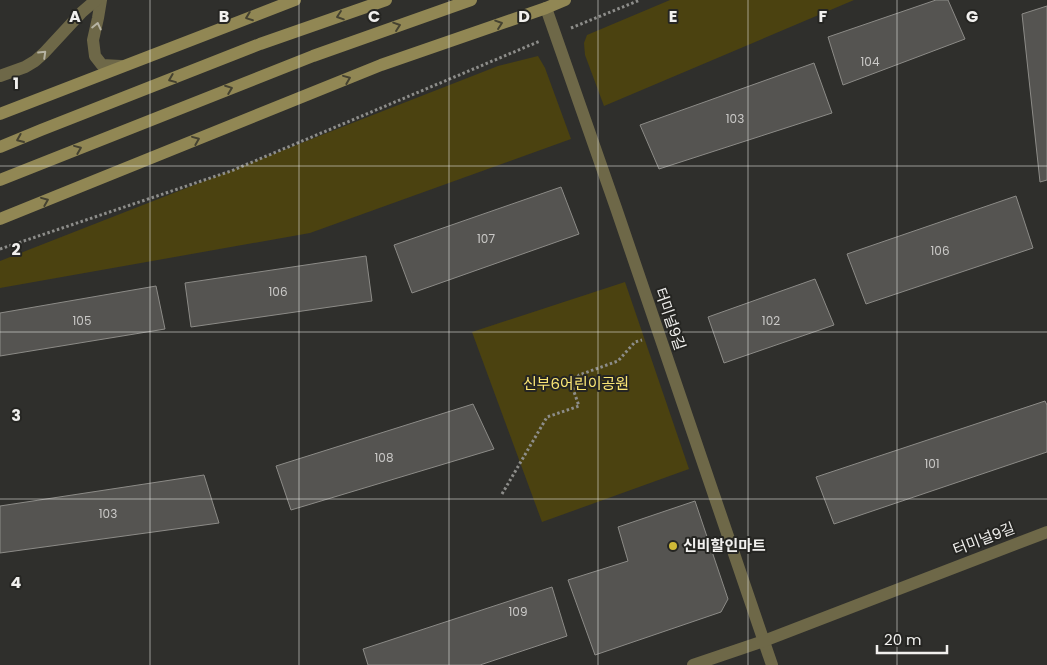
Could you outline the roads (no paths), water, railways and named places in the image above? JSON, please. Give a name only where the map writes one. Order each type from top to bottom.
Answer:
[{"type":"main road","points":[[0,114],[295,0]]},
{"type":"main road","points":[[0,147],[260,44],[386,0]]},
{"type":"main road","points":[[0,180],[313,56],[471,0]]},
{"type":"main road","points":[[0,219],[381,65],[565,0]]},
{"type":"main road","points":[[0,108],[70,86]]},
{"type":"street","points":[[0,76],[25,67],[35,61],[96,0]]},
{"type":"street","points":[[101,0],[93,40],[95,56],[102,64],[121,66]]},
{"type":"street","name":"터미널9길","points":[[546,8],[764,641]]},
{"type":"street","name":"터미널9길","points":[[693,665],[764,641],[1047,532]]},
{"type":"street","points":[[764,641],[772,665]]},
{"type":"place","name":"신비할인마트","points":[[673,546]]},
{"type":"park label","name":"신부6어린이공원","points":[[576,384]]}]
